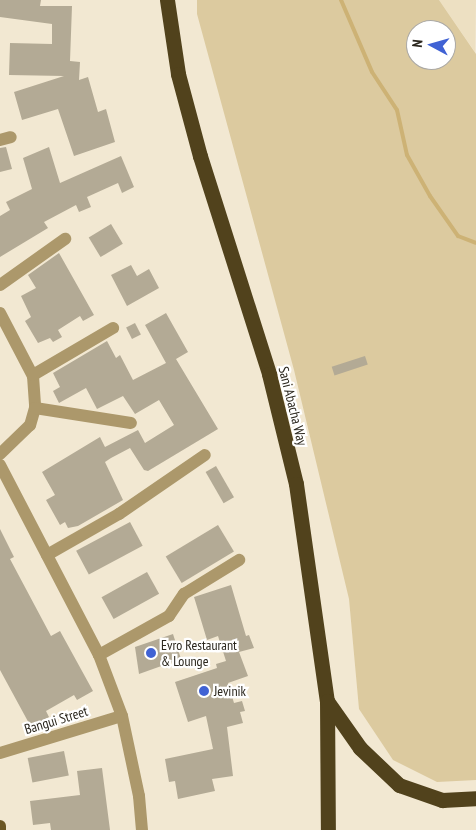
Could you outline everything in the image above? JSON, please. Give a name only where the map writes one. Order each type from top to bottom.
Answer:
[{"type":"highway","name":"Sani Abacha Way","points":[[167,0],[178,74],[200,156],[269,374],[296,484],[327,702],[328,830]]},
{"type":"highway","points":[[327,702],[360,748],[399,784],[442,800],[476,798]]},
{"type":"street","points":[[0,285],[65,239]]},
{"type":"street","points":[[0,313],[33,375],[35,408],[30,425],[0,454]]},
{"type":"street","points":[[33,375],[113,328]]},
{"type":"street","points":[[35,408],[131,423]]},
{"type":"street","points":[[47,555],[119,514],[205,455]]},
{"type":"street","points":[[0,465],[99,655],[122,716],[139,796],[142,830]]},
{"type":"street","points":[[99,655],[169,616],[184,594],[239,560]]},
{"type":"street","name":"Bangui Street","points":[[0,753],[122,716]]},
{"type":"shaded area","points":[[197,0],[439,0],[453,20],[406,20],[406,70],[456,70],[456,25],[476,54],[476,780],[437,782],[393,760],[359,709],[349,599],[294,370],[197,14]]},
{"type":"shaded area","points":[[439,0],[476,0],[475,52],[456,25],[456,20],[453,20]]},
{"type":"building","points":[[0,0],[41,0],[40,6],[72,6],[70,61],[80,62],[79,80],[88,77],[98,112],[106,109],[115,142],[74,156],[58,109],[22,120],[14,92],[64,76],[9,75],[10,43],[52,44],[52,24],[0,17]]},
{"type":"building","points":[[6,147],[12,169],[0,172],[0,148]]},
{"type":"building","points":[[49,147],[60,183],[121,156],[134,187],[122,193],[118,183],[87,197],[91,207],[79,212],[76,205],[44,222],[48,228],[0,257],[0,216],[10,210],[6,202],[32,189],[23,158]]},
{"type":"building","points":[[111,224],[123,244],[101,257],[89,237]]},
{"type":"building","points":[[59,253],[94,315],[83,321],[80,316],[58,330],[62,337],[53,342],[50,338],[38,343],[25,321],[31,317],[21,296],[36,288],[28,275]]},
{"type":"building","points":[[131,265],[137,276],[149,269],[159,288],[127,306],[111,275]]},
{"type":"building","points":[[166,313],[188,352],[176,359],[218,429],[148,471],[144,470],[130,448],[111,458],[105,462],[123,500],[78,526],[68,528],[65,522],[60,525],[46,500],[55,495],[42,472],[100,437],[105,447],[138,430],[145,443],[174,425],[159,400],[135,414],[123,396],[97,409],[86,388],[59,403],[53,391],[60,387],[53,373],[107,341],[116,358],[120,355],[133,380],[166,363],[145,325]]},
{"type":"building","points":[[135,323],[141,335],[132,339],[126,328]]},
{"type":"building","points":[[365,356],[368,365],[334,375],[332,367]]},
{"type":"building","points":[[216,466],[234,497],[224,503],[206,472]]},
{"type":"building","points":[[130,522],[143,546],[89,574],[76,551]]},
{"type":"building","points":[[218,525],[234,552],[182,583],[166,556]]},
{"type":"building","points":[[0,529],[14,557],[10,559],[51,636],[60,631],[93,691],[77,700],[74,695],[46,711],[49,717],[31,727],[0,670]]},
{"type":"building","points":[[147,572],[159,594],[114,619],[102,597]]},
{"type":"building","points":[[231,585],[246,636],[249,635],[254,648],[239,652],[248,676],[228,683],[234,703],[242,701],[245,711],[240,712],[243,723],[227,727],[233,776],[212,779],[215,791],[178,799],[175,781],[169,782],[165,759],[213,749],[206,716],[188,722],[175,682],[217,668],[216,664],[226,661],[218,636],[207,640],[194,597]]},
{"type":"building","points":[[173,634],[181,659],[139,674],[135,647]]},
{"type":"building","points":[[64,751],[69,776],[32,783],[28,758]]},
{"type":"building","points":[[102,768],[110,830],[51,830],[50,823],[33,825],[30,801],[80,795],[77,771]]},
{"type":"waterway","points":[[341,0],[372,72],[397,110],[407,155],[430,196],[458,236],[476,243]]},
{"type":"place","name":"Evro Restaurant & Lounge","points":[[151,653]]},
{"type":"place","name":"Jevinik","points":[[204,691]]}]
